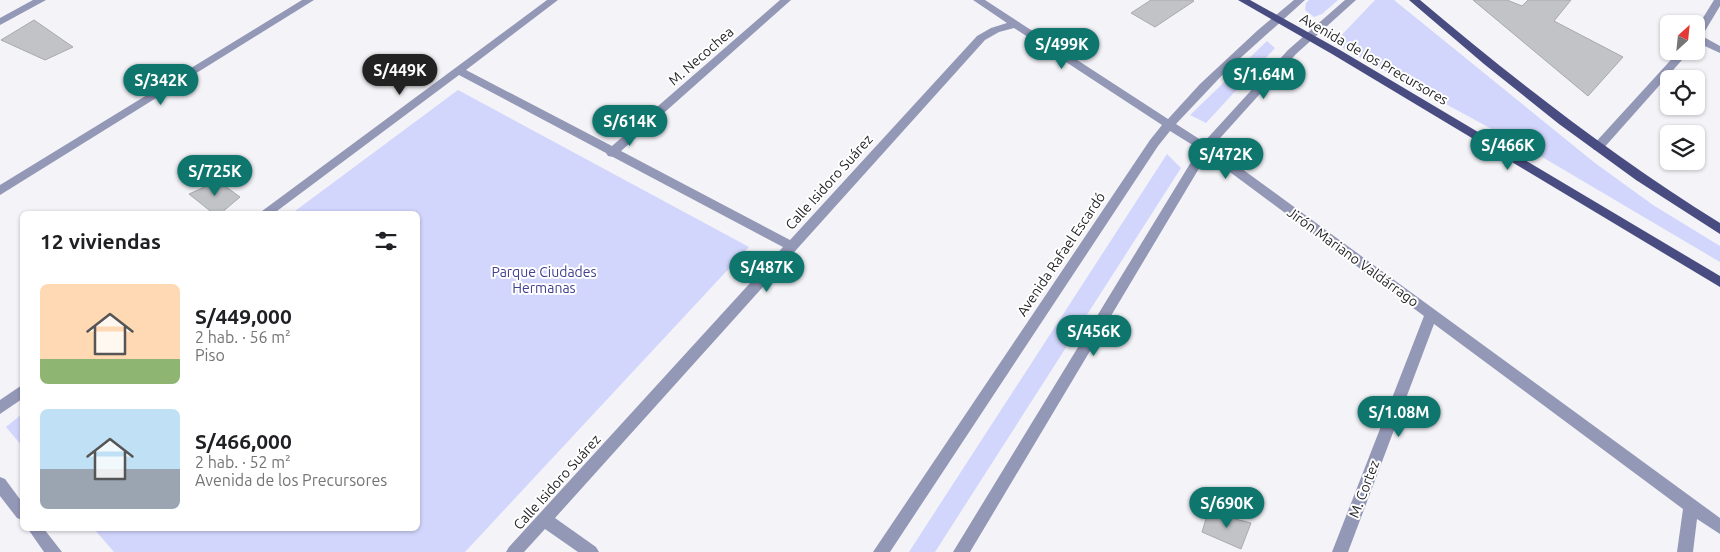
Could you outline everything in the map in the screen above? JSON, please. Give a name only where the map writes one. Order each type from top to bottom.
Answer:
[{"type":"main road","name":"Avenida de los Precursores","points":[[1243,0],[1720,282]]},
{"type":"main road","points":[[1414,0],[1490,66],[1598,147],[1720,229]]},
{"type":"street","points":[[0,22],[41,0]]},
{"type":"street","points":[[0,191],[309,0]]},
{"type":"street","points":[[268,211],[553,0]]},
{"type":"street","name":"M. Necochea","points":[[612,153],[786,0]]},
{"type":"street","name":"Jirón Mariano Valdárrago","points":[[978,0],[1204,148],[1720,527]]},
{"type":"street","name":"Avenida Rafael Escardó","points":[[881,552],[1169,124],[1276,19],[1300,0]]},
{"type":"street","points":[[960,552],[1204,148],[1308,37],[1351,0]]},
{"type":"street","points":[[1705,23],[1719,0]]},
{"type":"street","name":"Calle Isidoro Suárez","points":[[514,552],[981,38],[996,30],[1016,24]]},
{"type":"street","points":[[1705,42],[1720,50]]},
{"type":"street","points":[[1598,147],[1677,60]]},
{"type":"street","points":[[458,70],[612,153],[792,246]]},
{"type":"street","name":"M. Cortez","points":[[1340,552],[1431,314]]},
{"type":"street","points":[[0,408],[20,393]]},
{"type":"street","points":[[0,484],[20,509]]},
{"type":"street","points":[[1685,552],[1691,506]]},
{"type":"street","points":[[544,519],[591,552]]},
{"type":"street","points":[[37,531],[54,552]]},
{"type":"green space","points":[[1309,0],[1338,0],[1322,14],[1314,17],[1305,10],[1306,3]]},
{"type":"green space","points":[[1375,0],[1394,0],[1595,163],[1653,205],[1720,246],[1720,262],[1532,151],[1334,43]]},
{"type":"green space","points":[[1267,41],[1275,48],[1206,123],[1190,115]]},
{"type":"green space","name":"Parque Ciudades Hermanas","points":[[458,90],[749,247],[465,552],[114,552],[96,531],[420,531],[420,211],[295,211]]},
{"type":"green space","points":[[1167,154],[1181,168],[935,552],[909,552]]},
{"type":"green space","points":[[20,416],[20,444],[6,427]]},
{"type":"building","points":[[1151,0],[1194,1],[1155,27],[1131,13]]},
{"type":"building","points":[[1473,0],[1507,0],[1522,6],[1528,0],[1571,0],[1554,21],[1623,57],[1588,96]]},
{"type":"building","points":[[34,20],[73,47],[45,60],[1,40]]},
{"type":"building","points":[[218,181],[240,197],[224,211],[210,211],[189,194]]},
{"type":"building","points":[[1208,512],[1251,523],[1241,549],[1202,532]]}]
